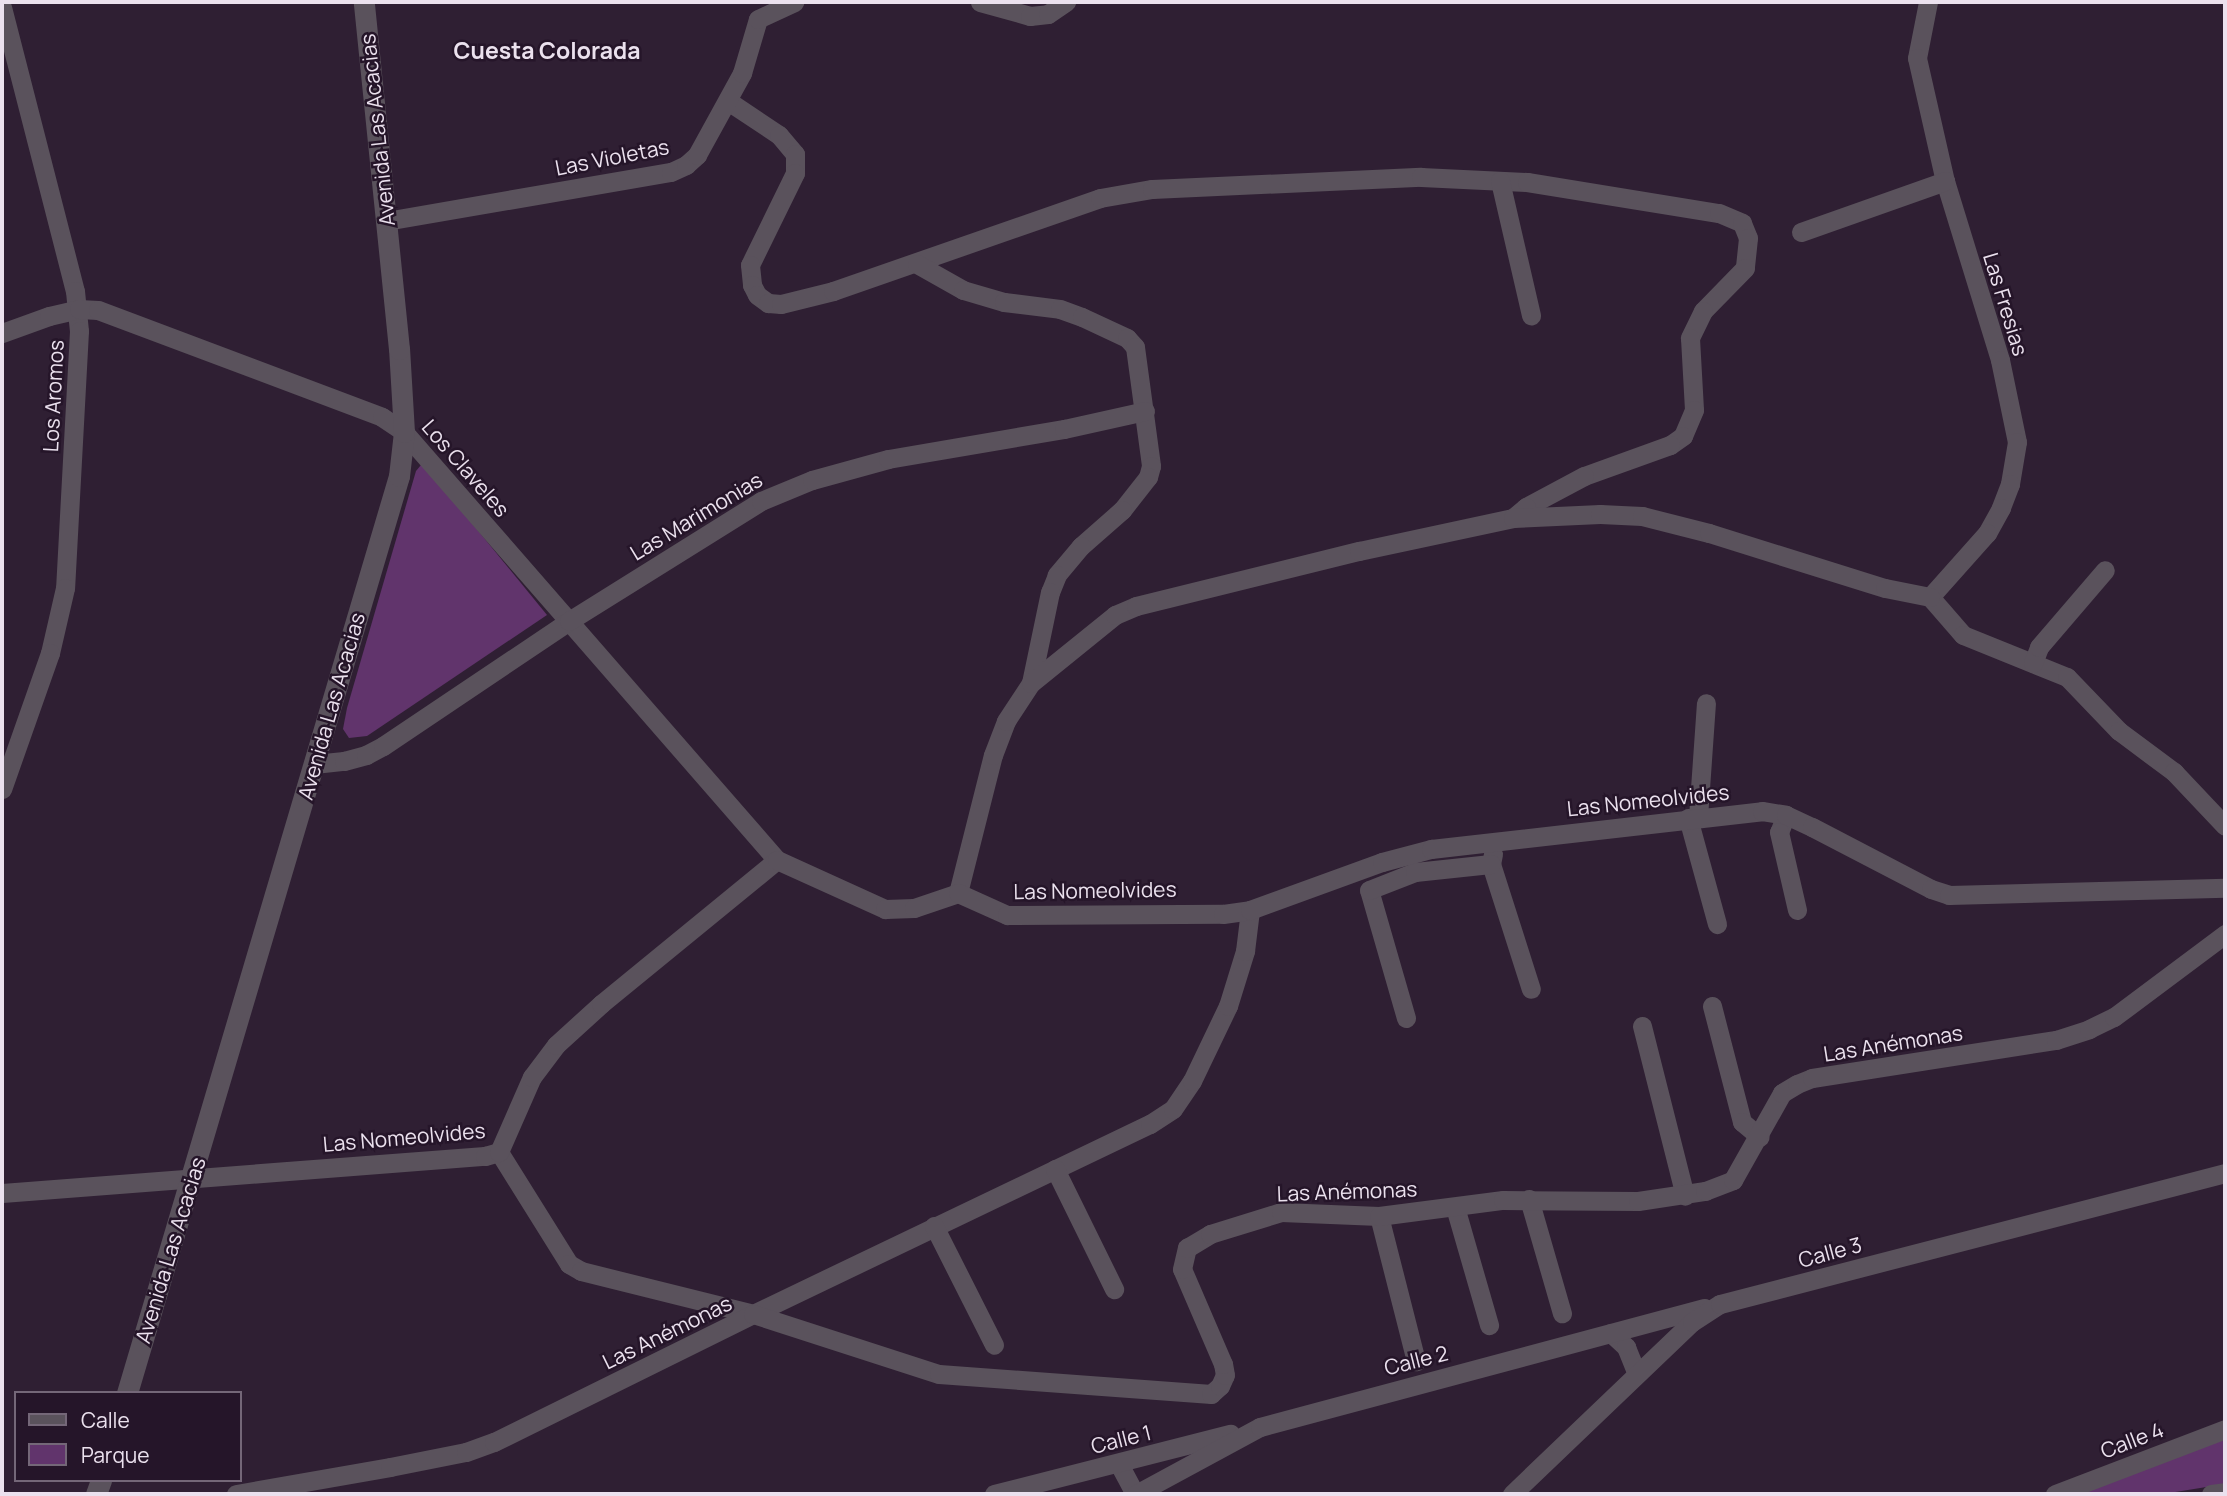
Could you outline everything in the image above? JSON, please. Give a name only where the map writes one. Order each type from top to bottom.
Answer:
[{"type":"street","name":"Avenida Las Acacias","points":[[128,1391],[392,502],[403,455],[404,432],[386,221],[363,2]]},
{"type":"street","name":"Las Violetas","points":[[386,221],[671,172],[686,166],[697,155],[743,72],[761,10],[794,2]]},
{"type":"street","points":[[980,2],[1030,16],[1048,14],[1066,2]]},
{"type":"street","name":"Las Fresias","points":[[1928,2],[1917,58],[1945,181],[2000,360],[2016,428],[2017,450],[2010,484],[1987,533],[1930,597]]},
{"type":"street","name":"Los Aromos","points":[[2,7],[4,28],[79,309],[65,588],[50,653],[2,789]]},
{"type":"street","points":[[728,100],[779,135],[794,154],[795,173],[750,265],[757,295],[768,303],[780,304],[834,291],[1125,191],[1250,182],[1421,177],[1527,182],[1731,217],[1742,223],[1748,238],[1745,268],[1695,323],[1690,338],[1689,358],[1694,410],[1683,436],[1671,445],[1551,492],[1513,518]]},
{"type":"street","points":[[1500,181],[1531,315]]},
{"type":"street","points":[[1801,232],[1945,181]]},
{"type":"street","points":[[776,860],[885,909],[914,908],[958,893],[997,740],[1031,683],[1050,592],[1057,575],[1080,546],[1122,510],[1147,477],[1151,466],[1135,346],[1127,338],[1060,309],[1004,302],[963,290],[917,264]]},
{"type":"street","name":"Los Claveles","points":[[2,333],[49,316],[79,309],[114,315],[382,417],[404,432],[776,860]]},
{"type":"street","name":"Las Marimonias","points":[[314,764],[344,761],[374,750],[732,517],[812,480],[888,459],[1064,429],[1145,411]]},
{"type":"street","points":[[1031,683],[1115,615],[1136,606],[1359,551],[1513,518],[1600,514],[1642,516],[1709,533],[1885,588],[1930,597],[1963,635],[2067,677],[2119,731],[2174,772],[2225,826]]},
{"type":"street","points":[[2033,663],[2039,647],[2105,570]]},
{"type":"street","points":[[1706,703],[1693,817],[1717,924]]},
{"type":"street","name":"Las Nomeolvides","points":[[958,893],[1007,915],[1223,914],[1250,910],[1382,862],[1431,849],[1497,839],[1762,811],[1786,815],[1931,889],[1949,895],[2225,888]]},
{"type":"street","points":[[1786,815],[1779,832],[1797,910]]},
{"type":"street","points":[[1497,839],[1491,864],[1531,989]]},
{"type":"street","name":"Las Nomeolvides","points":[[2,1193],[485,1156],[499,1152],[532,1077],[556,1045],[776,860]]},
{"type":"street","points":[[1406,1018],[1369,890],[1415,872],[1491,864]]},
{"type":"street","points":[[499,1152],[569,1264],[581,1271],[753,1314],[1150,1124],[1173,1109],[1184,1096],[1228,1006],[1245,951],[1250,910]]},
{"type":"street","name":"Las Anémonas","points":[[236,1494],[466,1452],[495,1442],[753,1314],[939,1374],[1210,1394],[1220,1386],[1225,1375],[1182,1269],[1187,1248],[1210,1234],[1282,1212],[1379,1216],[1529,1199],[1638,1201],[1685,1196],[1733,1180],[1760,1137],[1782,1093],[1797,1084],[1812,1078],[2021,1047],[2089,1029],[2114,1017],[2225,934]]},
{"type":"street","points":[[1712,1006],[1742,1122],[1760,1137]]},
{"type":"street","points":[[1642,1026],[1685,1196]]},
{"type":"street","points":[[1055,1169],[1114,1289]]},
{"type":"street","name":"Calle 3","points":[[1512,1494],[1692,1321],[1720,1304],[2225,1173]]},
{"type":"street","points":[[1529,1199],[1562,1312]]},
{"type":"street","points":[[1455,1207],[1489,1325]]},
{"type":"street","points":[[1379,1216],[1416,1361]]},
{"type":"street","points":[[934,1226],[994,1345]]},
{"type":"street","name":"Calle 2","points":[[1136,1494],[1260,1427],[1720,1304]]},
{"type":"street","points":[[1611,1333],[1626,1347],[1637,1374]]},
{"type":"street","name":"Calle 1","points":[[994,1494],[1260,1427]]},
{"type":"street","name":"Calle 4","points":[[2055,1494],[2225,1429]]},
{"type":"street","points":[[1119,1464],[1136,1494]]},
{"type":"street","points":[[2211,1494],[2225,1492]]},
{"type":"green space","points":[[421,465],[426,467],[547,615],[367,736],[349,738],[343,729],[347,708],[416,471]]},
{"type":"green space","points":[[2225,1439],[2225,1484],[2163,1494],[2072,1494]]},
{"type":"district","name":"Cuesta Colorada","points":[[547,50]]}]
